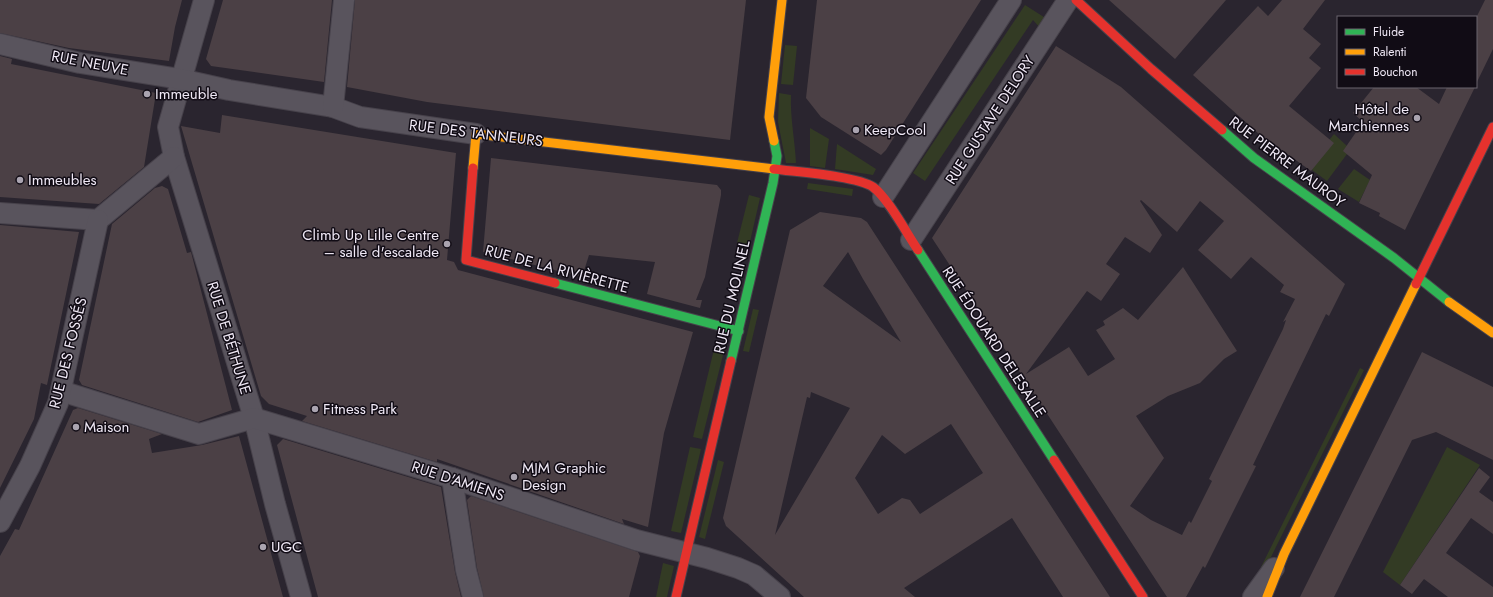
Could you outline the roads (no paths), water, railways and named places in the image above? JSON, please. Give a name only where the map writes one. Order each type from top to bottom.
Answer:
[{"type":"street","name":"RUE DE BÉTHUNE","points":[[204,0],[180,79],[168,127],[174,157],[254,418],[275,504],[301,597]]},
{"type":"street","points":[[334,107],[344,0]]},
{"type":"street","name":"RUE DU MOLINEL","points":[[676,597],[776,169],[776,149],[769,117],[782,0]]},
{"type":"street","points":[[883,197],[1011,0]]},
{"type":"street","name":"RUE GUSTAVE DELORY","points":[[911,240],[1068,0]]},
{"type":"street","name":"RUE PIERRE MAUROY","points":[[1076,0],[1151,69],[1254,158],[1394,258],[1418,278],[1493,333]]},
{"type":"street","name":"RUE NEUVE","points":[[0,44],[80,63],[180,79]]},
{"type":"street","name":"RUE DES TANNEURS","points":[[180,79],[229,90],[334,107],[360,117],[476,134],[776,169]]},
{"type":"street","points":[[1267,597],[1284,554],[1493,127]]},
{"type":"street","name":"RUE DE LA RIVIÈRETTE","points":[[476,134],[466,260],[739,331]]},
{"type":"street","points":[[0,213],[98,220],[174,157]]},
{"type":"street","name":"RUE ÉDOUARD DELESALLE","points":[[776,169],[861,182],[873,187],[883,197],[1143,597]]},
{"type":"street","name":"RUE DES FOSSÉS","points":[[0,522],[30,466],[58,402],[98,220]]},
{"type":"street","points":[[61,391],[199,434],[254,418]]},
{"type":"street","name":"RUE D'AMIENS","points":[[254,418],[452,478],[636,540],[707,558],[746,571],[764,582],[780,597]]},
{"type":"street","points":[[452,478],[466,570],[473,597]]},
{"type":"street","points":[[1253,597],[1284,554]]},
{"type":"place","name":"Immeuble","points":[[147,94]]},
{"type":"place","name":"Hôtel de Marchiennes","points":[[1417,118]]},
{"type":"place","name":"KeepCool","points":[[856,130]]},
{"type":"place","name":"Immeubles","points":[[20,180]]},
{"type":"place","name":"Climb Up Lille Centre – salle d'escalade","points":[[447,244]]},
{"type":"place","name":"Fitness Park","points":[[315,409]]},
{"type":"place","name":"Maison","points":[[76,427]]},
{"type":"place","name":"MJM Graphic Design","points":[[514,477]]},
{"type":"place","name":"UGC","points":[[263,547]]}]
